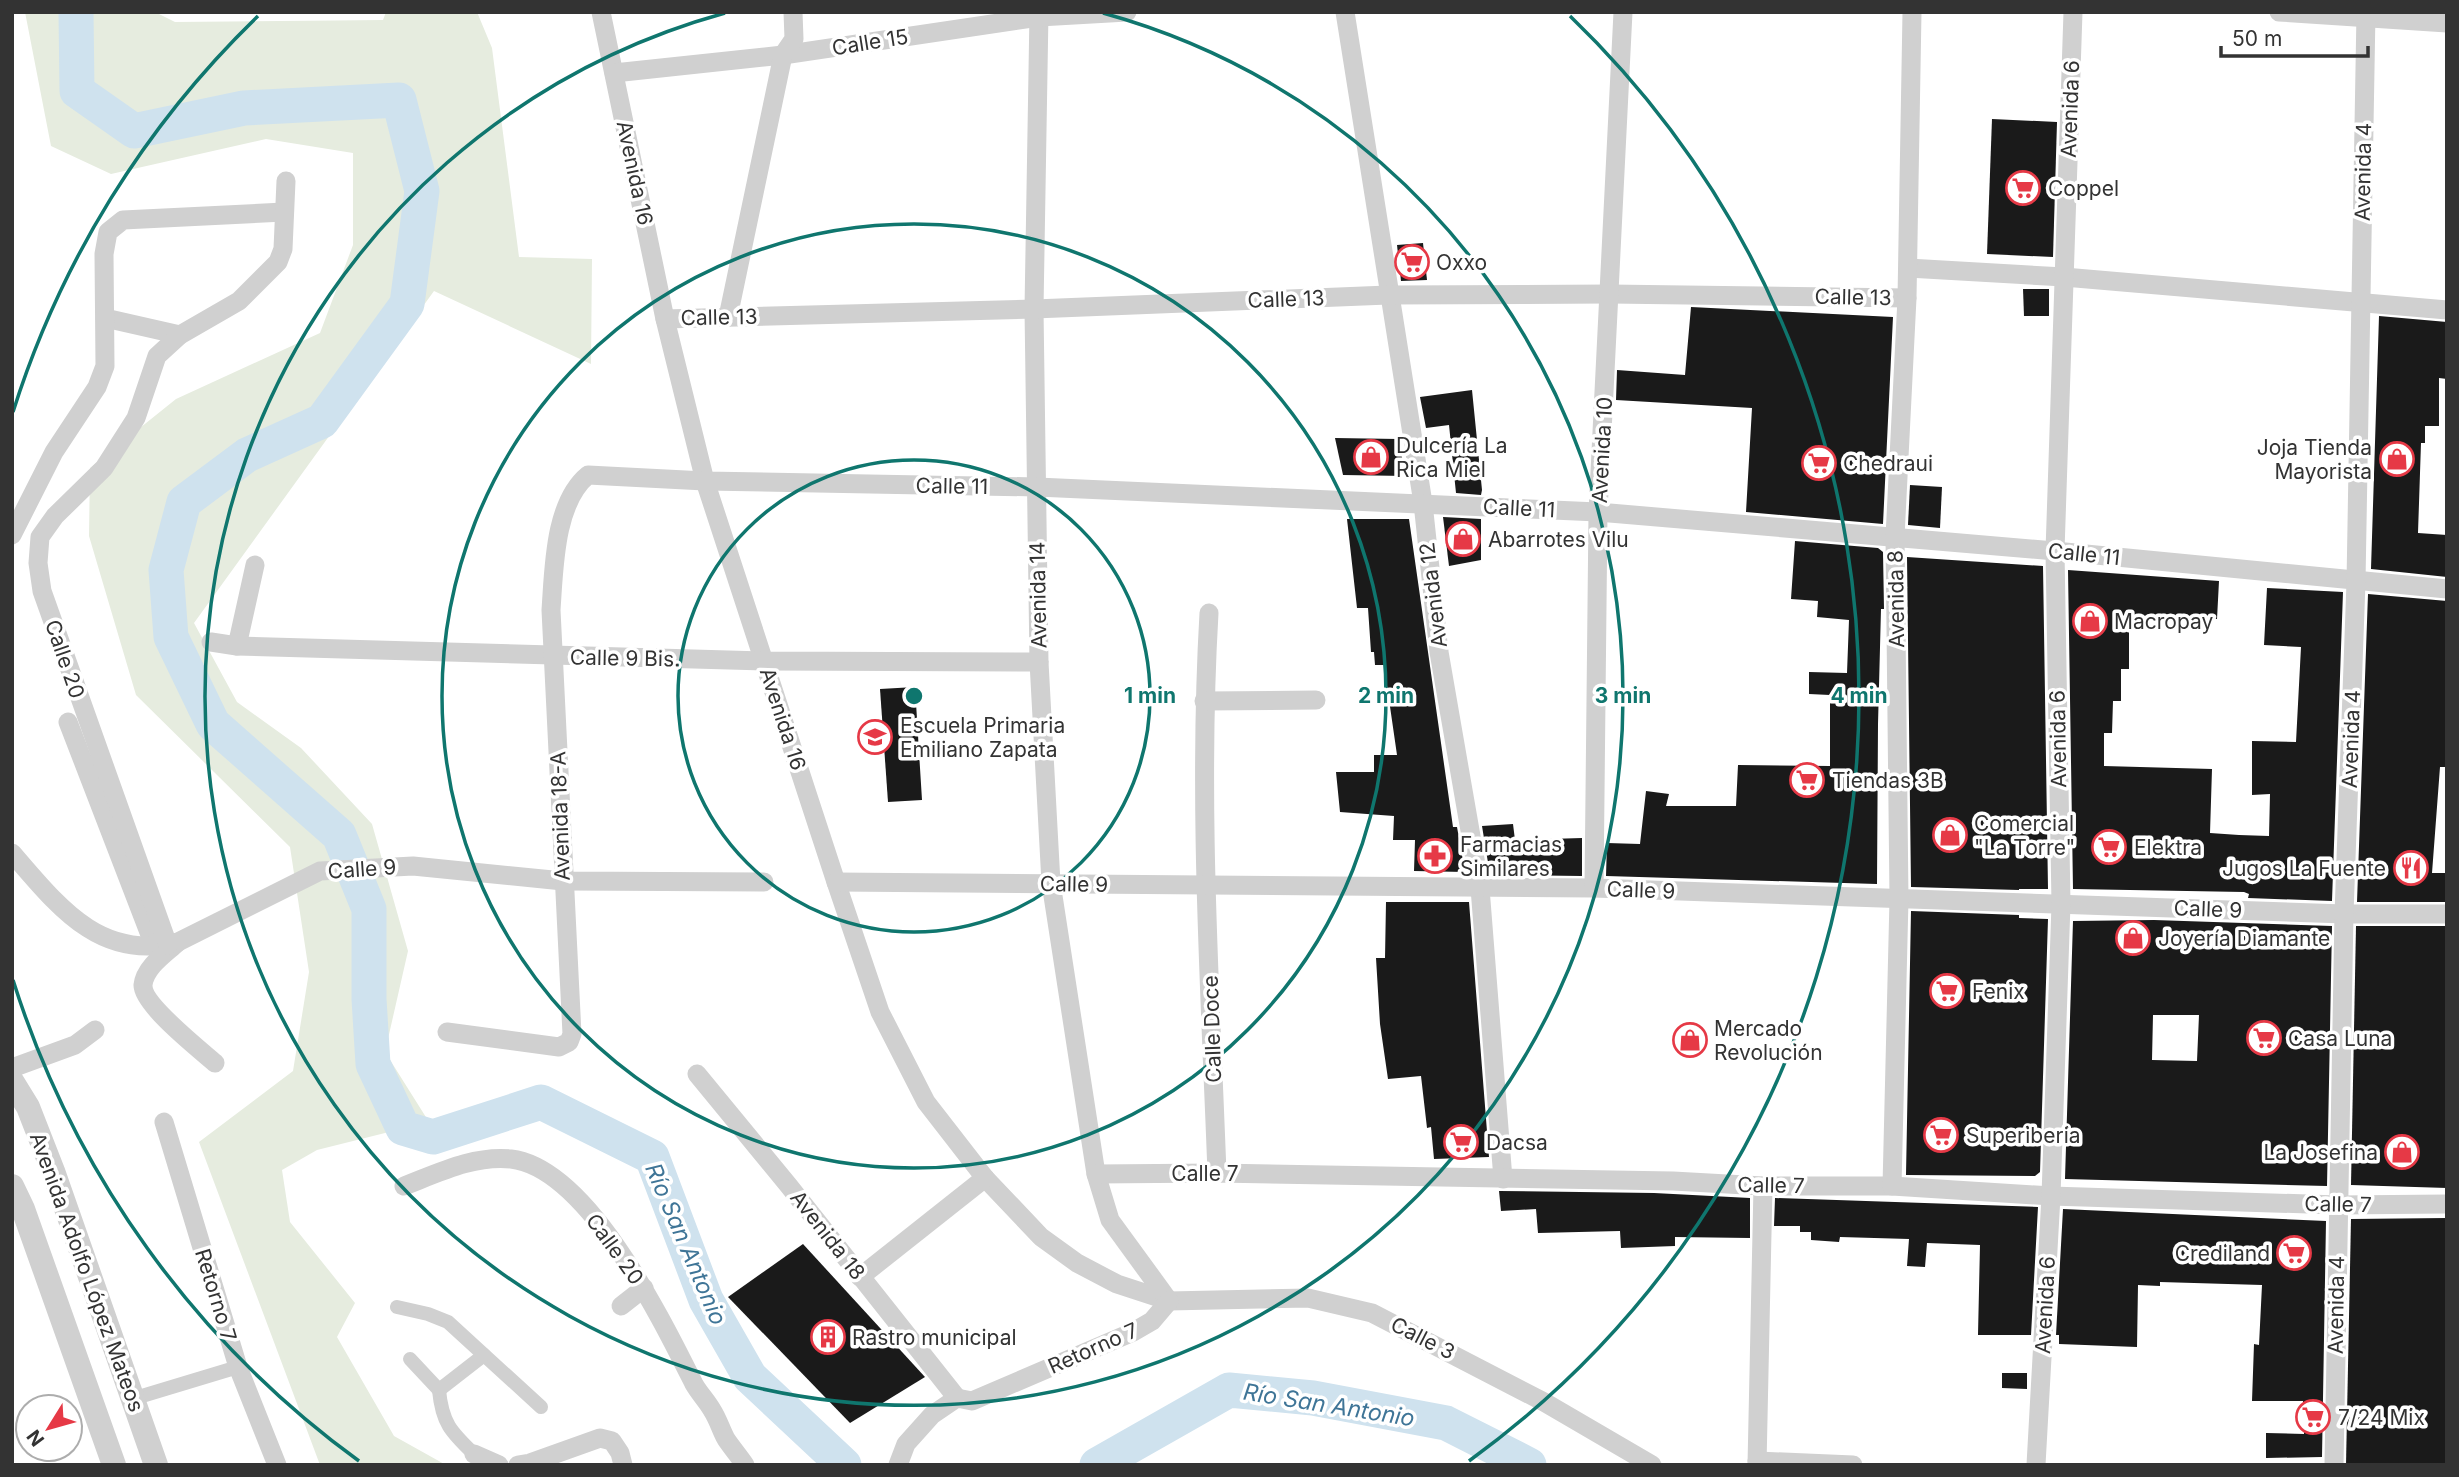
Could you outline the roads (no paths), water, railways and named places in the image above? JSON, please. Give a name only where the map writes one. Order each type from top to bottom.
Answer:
[{"type":"street","name":"Avenida 16","points":[[601,12],[665,318],[705,481],[880,1012],[926,1102],[985,1178],[1041,1237],[1077,1263],[1117,1284],[1168,1301]]},
{"type":"street","points":[[727,317],[783,55],[794,39],[793,12]]},
{"type":"street","name":"Calle 15","points":[[614,73],[783,55],[1039,15],[1127,12]]},
{"type":"street","name":"Avenida 12","points":[[1345,12],[1423,503],[1439,652],[1480,888],[1503,1179]]},
{"type":"street","name":"Avenida 10","points":[[1594,888],[1598,512],[1623,12]]},
{"type":"street","name":"Avenida 8","points":[[1892,1186],[1899,899],[1895,537],[1908,268],[1912,12]]},
{"type":"street","name":"Avenida 6","points":[[2036,1465],[2051,1196],[2061,905],[2055,551],[2073,12]]},
{"type":"street","points":[[2279,12],[2366,15],[2447,23]]},
{"type":"street","name":"Avenida 14","points":[[1039,15],[1034,309],[1039,662],[1051,883],[1096,1174]]},
{"type":"street","name":"Avenida 4","points":[[2334,1465],[2344,914],[2356,582],[2366,15]]},
{"type":"street","name":"Calle 20","points":[[167,945],[42,591],[38,563],[40,537],[55,516],[104,468],[136,418],[157,356],[180,335],[239,301],[278,262],[283,249],[286,181]]},
{"type":"street","points":[[12,535],[54,452],[97,387],[105,366],[104,254],[108,232],[123,220],[284,212]]},
{"type":"street","name":"Calle 13","points":[[1908,268],[2064,277],[2447,310]]},
{"type":"street","name":"Calle 13","points":[[665,318],[1034,309],[1388,295],[1610,294],[1907,298]]},
{"type":"street","points":[[105,318],[180,335]]},
{"type":"street","name":"Calle 11","points":[[588,475],[705,481],[1037,487],[1598,512],[2055,551],[2447,589]]},
{"type":"street","name":"Avenida 18-A","points":[[447,1032],[559,1046],[569,1042],[572,1034],[551,610],[557,546],[572,493],[588,475]]},
{"type":"street","points":[[237,646],[255,565]]},
{"type":"street","name":"Calle Doce","points":[[1209,613],[1204,701],[1206,886],[1217,1173]]},
{"type":"street","name":"Calle 9 Bis.","points":[[211,642],[237,646],[552,656],[765,661],[1039,662]]},
{"type":"street","points":[[1204,701],[1316,700]]},
{"type":"street","points":[[12,853],[41,887],[86,927],[103,938],[131,947],[167,945],[68,722]]},
{"type":"street","name":"Calle 9","points":[[215,1063],[145,996],[143,984],[147,975],[167,945],[320,871],[413,866],[563,881],[764,883]]},
{"type":"street","name":"Calle 9","points":[[836,882],[1594,888],[2344,914],[2447,914]]},
{"type":"street","points":[[12,1068],[75,1045],[95,1030]]},
{"type":"street","name":"Avenida 18","points":[[697,1074],[957,1398]]},
{"type":"street","name":"Avenida Adolfo López Mateos","points":[[12,1081],[28,1107],[53,1171],[156,1465]]},
{"type":"street","name":"Retorno 7","points":[[164,1122],[238,1367],[276,1465]]},
{"type":"street","name":"Calle 20","points":[[404,1186],[467,1163],[494,1159],[523,1162],[547,1174],[576,1198],[644,1288],[695,1386],[713,1410],[725,1437],[745,1465]]},
{"type":"street","name":"Calle 7","points":[[1096,1174],[1217,1173],[1673,1181],[1763,1186],[1892,1186],[2051,1196],[2338,1205],[2447,1204]]},
{"type":"street","points":[[1096,1174],[1110,1220],[1168,1301]]},
{"type":"street","points":[[860,1277],[985,1178]]},
{"type":"street","name":"Avenida Adolfo López Mateos","points":[[12,1186],[23,1209],[114,1465]]},
{"type":"street","points":[[1763,1186],[1757,1463],[1853,1465]]},
{"type":"street","points":[[621,1306],[644,1288]]},
{"type":"street","name":"Calle 3","points":[[1168,1301],[1308,1298],[1372,1313],[1532,1396],[1652,1465]]},
{"type":"street","name":"Retorno 7","points":[[898,1465],[906,1444],[932,1415],[957,1398],[972,1401],[1133,1332],[1152,1321],[1168,1301]]},
{"type":"street","points":[[397,1307],[448,1322],[541,1407]]},
{"type":"street","points":[[439,1390],[484,1355]]},
{"type":"street","points":[[410,1359],[439,1390],[441,1410],[450,1432],[474,1454],[499,1465]]},
{"type":"street","points":[[132,1399],[238,1367]]},
{"type":"street","points":[[519,1465],[600,1438],[612,1441],[620,1453],[623,1465]]},
{"type":"waterway","name":"Río San Antonio","points":[[76,12],[77,91],[134,131],[244,108],[399,100],[422,191],[407,304],[322,421],[247,455],[184,502],[166,570],[171,637],[213,724],[339,835],[369,909],[369,999],[373,1064],[403,1128],[433,1137],[541,1102],[652,1157],[706,1300],[750,1377],[844,1465]]},
{"type":"waterway","name":"Río San Antonio","points":[[1097,1465],[1229,1390],[1313,1398],[1446,1423],[1529,1465]]},
{"type":"place","name":"Coppel","points":[[2023,188]]},
{"type":"place","name":"Oxxo","points":[[1412,262]]},
{"type":"place","name":"Dulcería La Rica Miel","points":[[1371,457]]},
{"type":"place","name":"Joja Tienda Mayorista","points":[[2397,459]]},
{"type":"place","name":"Chedraui","points":[[1819,463]]},
{"type":"place","name":"Abarrotes Vilu","points":[[1463,539]]},
{"type":"place","name":"Macropay","points":[[2090,621]]},
{"type":"place","name":"Escuela Primaria Emiliano Zapata","points":[[875,737]]},
{"type":"place","name":"Tiendas 3B","points":[[1807,780]]},
{"type":"place","name":"Comercial \"La Torre\"","points":[[1950,835]]},
{"type":"place","name":"Elektra","points":[[2109,847]]},
{"type":"place","name":"Farmacias Similares","points":[[1435,856]]},
{"type":"place","name":"Jugos La Fuente","points":[[2411,868]]},
{"type":"place","name":"Joyería Diamante","points":[[2133,938]]},
{"type":"place","name":"Fenix","points":[[1947,991]]},
{"type":"place","name":"Casa Luna","points":[[2264,1038]]},
{"type":"place","name":"Mercado Revolución","points":[[1690,1040]]},
{"type":"place","name":"Superiberia","points":[[1941,1135]]},
{"type":"place","name":"Dacsa","points":[[1461,1142]]},
{"type":"place","name":"La Josefina","points":[[2402,1152]]},
{"type":"place","name":"Crediland","points":[[2294,1253]]},
{"type":"place","name":"Rastro municipal","points":[[828,1337]]},
{"type":"place","name":"7/24 Mix","points":[[2313,1417]]}]
